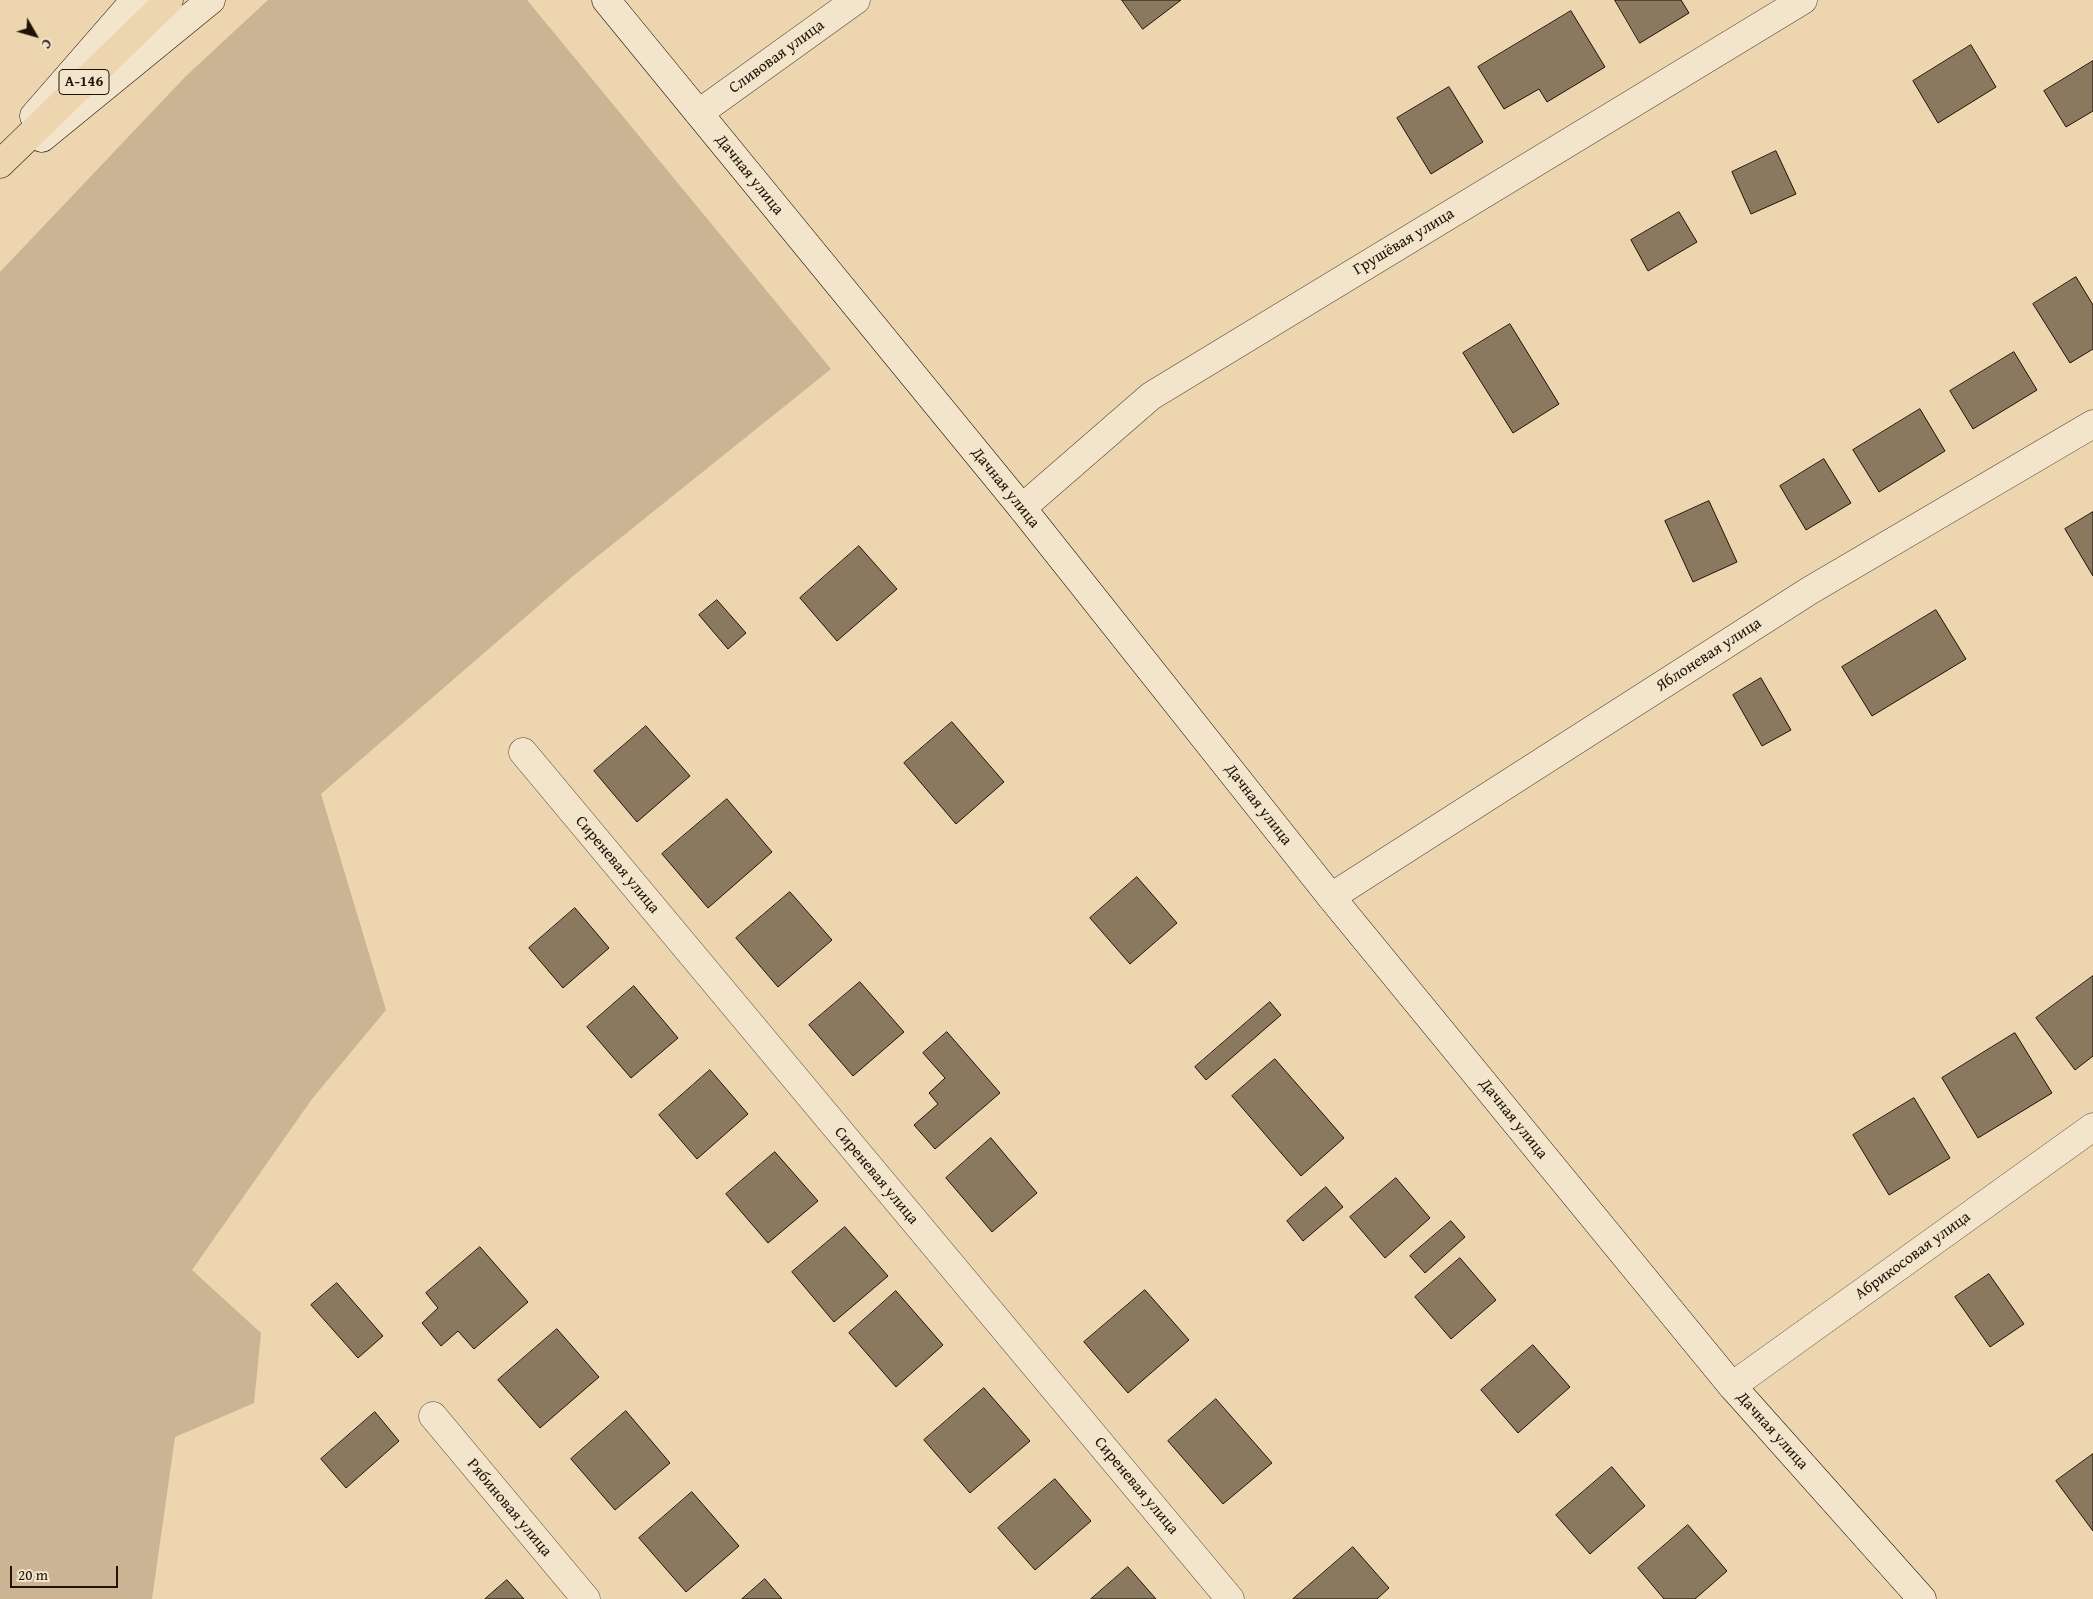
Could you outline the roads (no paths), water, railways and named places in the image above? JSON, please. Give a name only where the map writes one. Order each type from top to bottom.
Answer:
[{"type":"highway","name":"А-146","points":[[0,164],[169,0]]},
{"type":"street","points":[[0,155],[135,0]]},
{"type":"street","points":[[0,172],[211,0]]},
{"type":"street","name":"Дачная улица","points":[[606,0],[1022,508],[1331,897],[1732,1386],[1922,1599]]},
{"type":"street","name":"Сливовая улица","points":[[699,113],[856,0]]},
{"type":"street","name":"Грушёвая улица","points":[[1022,508],[1151,396],[1803,0]]},
{"type":"street","name":"Яблоневая улица","points":[[1331,897],[1809,591],[2093,424]]},
{"type":"street","name":"Сиреневая улица","points":[[523,752],[1230,1599]]},
{"type":"street","name":"Абрикосовая улица","points":[[1732,1386],[2093,1127]]},
{"type":"street","name":"Рябиновая улица","points":[[433,1416],[586,1599]]}]
